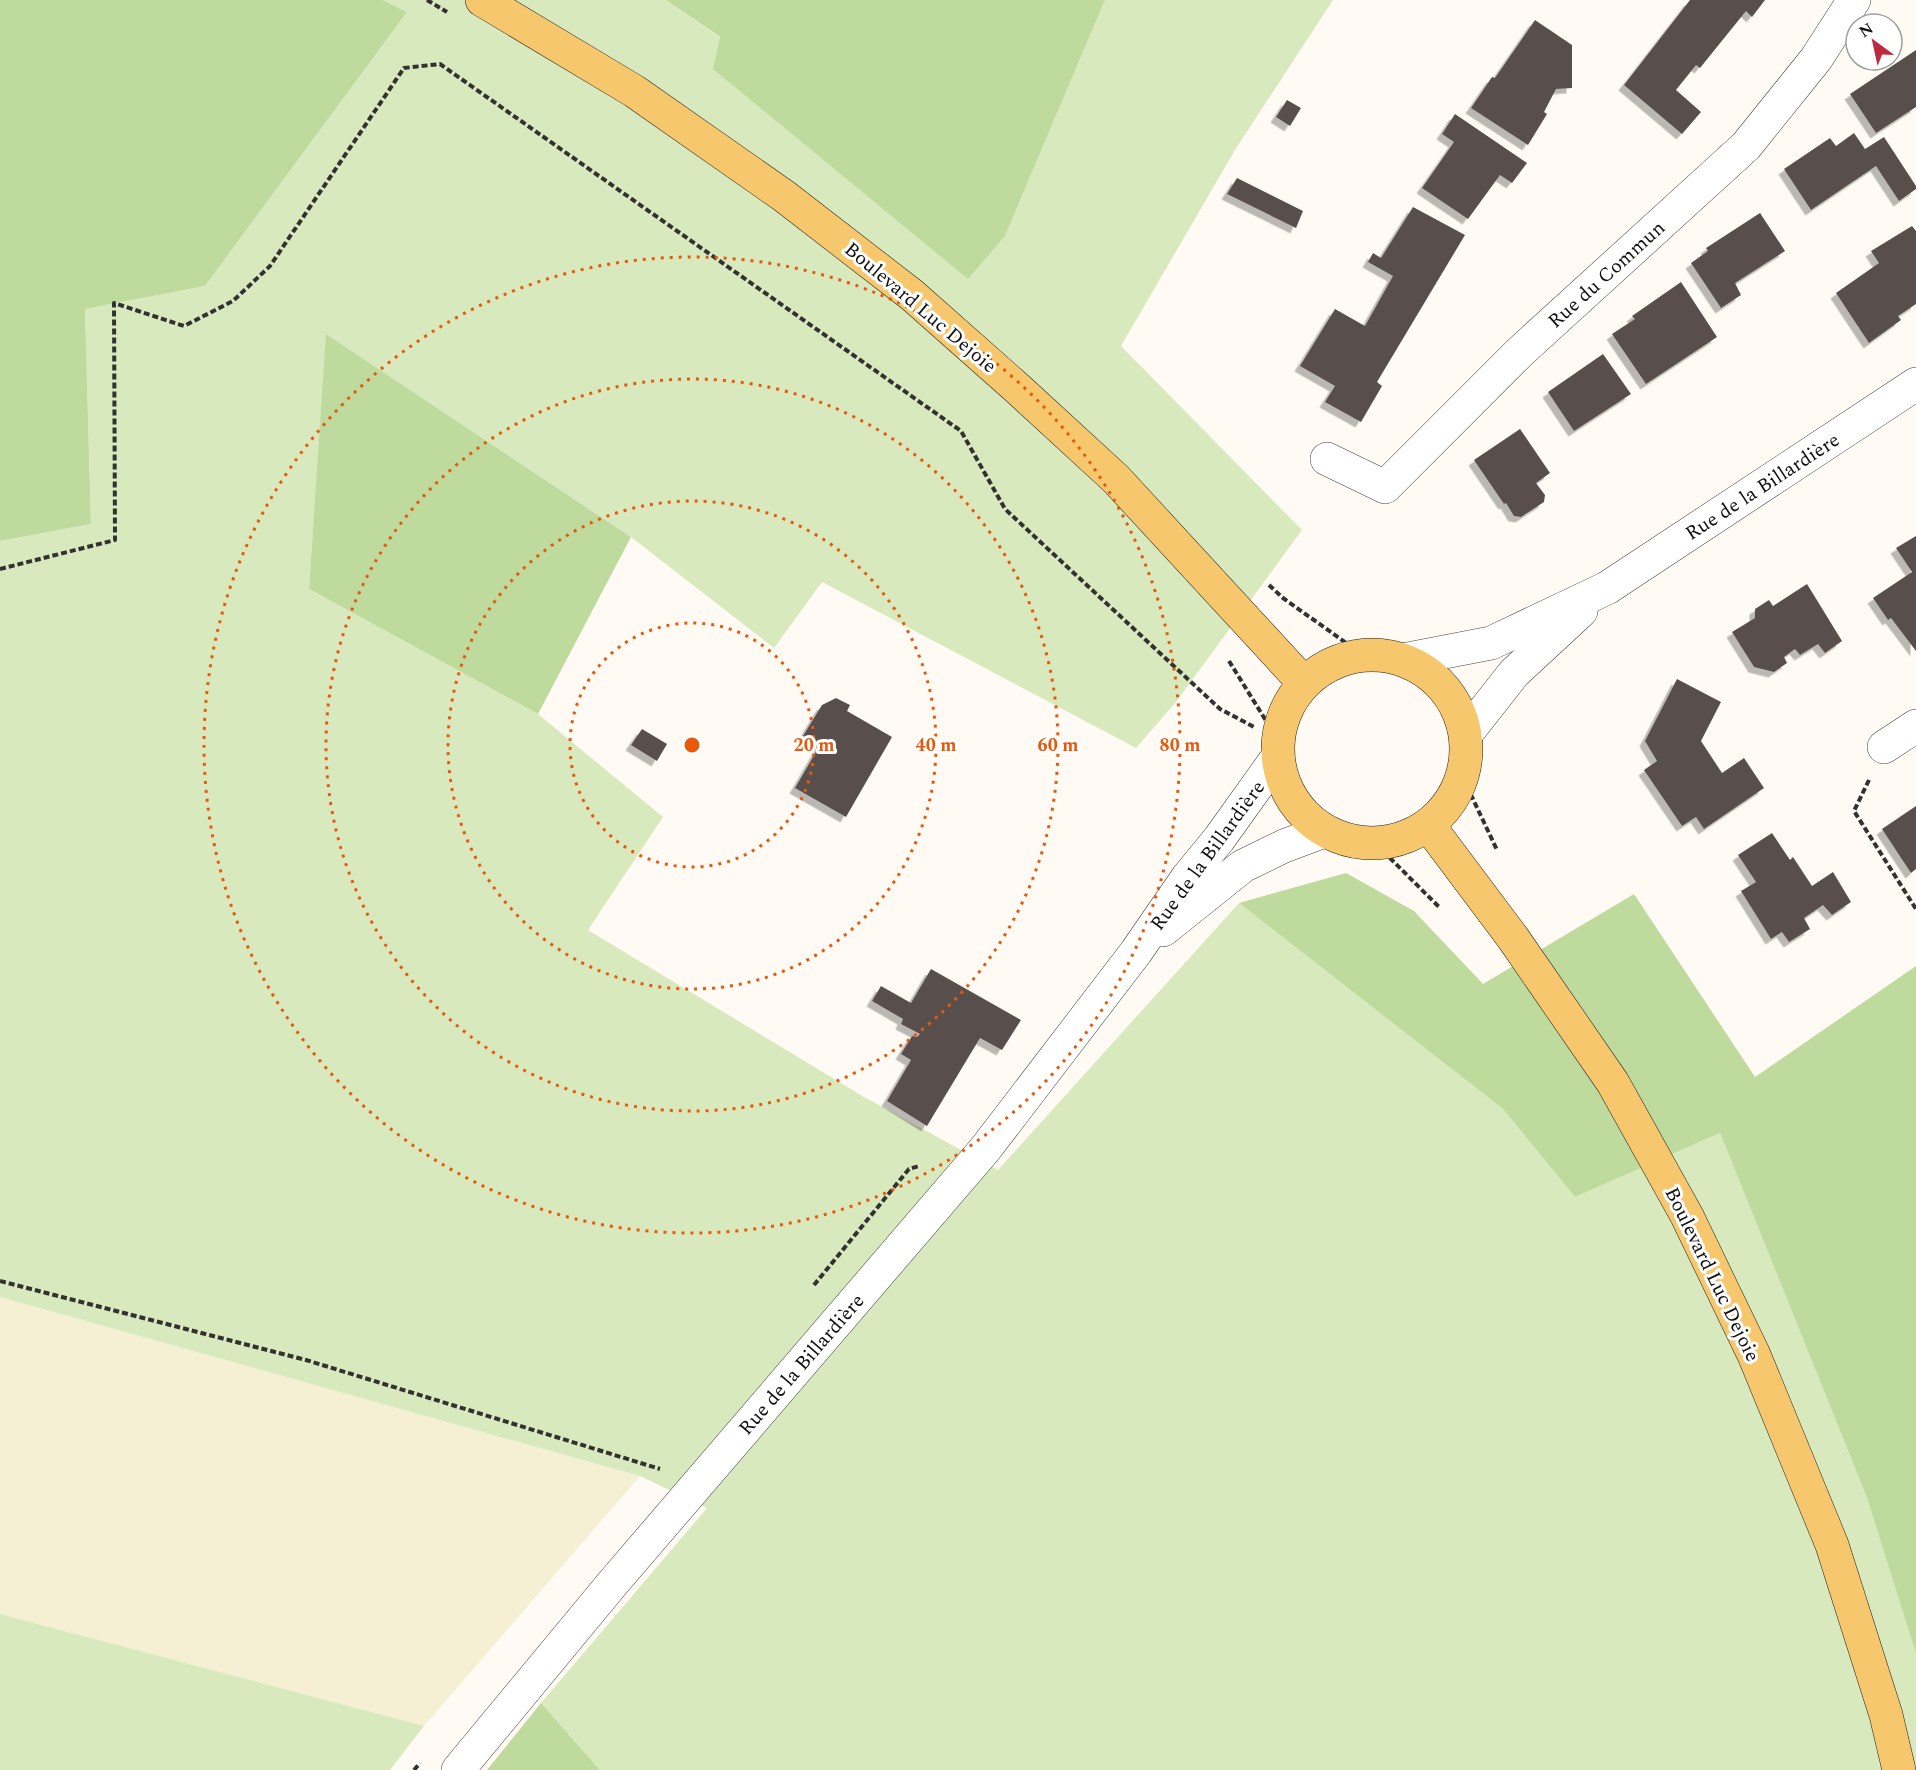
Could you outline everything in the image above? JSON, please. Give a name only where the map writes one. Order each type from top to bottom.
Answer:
[{"type":"main road","name":"Boulevard Luc Dejoie","points":[[482,0],[634,91],[783,196],[912,295],[1116,479],[1304,683]]},
{"type":"main road","points":[[1363,654],[1403,660],[1426,670],[1449,693],[1463,720],[1468,749],[1463,778],[1450,804],[1429,826],[1404,838],[1377,844],[1350,842],[1324,831],[1302,814],[1287,792],[1277,749],[1286,709],[1304,683],[1331,664],[1363,654]]},
{"type":"main road","name":"Boulevard Luc Dejoie","points":[[1429,826],[1513,938],[1613,1083],[1687,1216],[1754,1355],[1832,1545],[1886,1714],[1899,1770]]},
{"type":"street","name":"Rue du Commun","points":[[1327,459],[1385,487],[1520,352],[1746,146],[1816,59],[1854,0]]},
{"type":"street","name":"Rue de la Billardière","points":[[1403,660],[1491,643],[1607,588],[1916,384]]},
{"type":"street","name":"Rue de la Billardière","points":[[1466,734],[1514,674],[1607,588]]},
{"type":"street","points":[[1884,747],[1916,726]]},
{"type":"street","name":"Rue de la Billardière","points":[[458,1770],[612,1584],[986,1148],[1136,952],[1187,878],[1219,839],[1277,749]]},
{"type":"street","name":"Rue de la Billardière","points":[[1136,952],[1243,866],[1284,846],[1324,831]]},
{"type":"path","points":[[427,0],[452,15]]},
{"type":"path","points":[[0,569],[115,540],[114,303],[184,326],[233,301],[270,266],[404,68],[440,64],[961,431],[1005,508],[1220,709],[1277,749]]},
{"type":"path","points":[[1224,653],[1277,749]]},
{"type":"path","points":[[1884,747],[1854,811],[1916,909]]},
{"type":"path","points":[[1377,844],[1447,915]]},
{"type":"path","points":[[0,1281],[306,1360],[662,1470]]},
{"type":"shaded area","points":[[0,1297],[640,1476],[424,1726],[0,1614]]},
{"type":"green space","points":[[0,0],[383,0],[407,12],[205,286],[85,309],[91,524],[0,541]]},
{"type":"green space","points":[[383,0],[666,0],[1005,236],[1105,0],[1333,0],[1235,150],[1121,346],[1302,530],[1176,702],[1136,748],[822,582],[774,648],[631,537],[327,335],[309,589],[538,714],[663,817],[588,930],[864,1097],[998,1170],[1239,903],[1503,1109],[1575,1197],[1720,1133],[1867,1498],[1916,1654],[1916,1770],[600,1770],[541,1703],[707,1508],[640,1476],[0,1297],[0,541],[91,524],[85,309],[205,286],[407,12]]},
{"type":"green space","points":[[666,0],[1105,0],[1005,236],[968,279],[713,69],[720,37]]},
{"type":"green space","points":[[326,334],[631,537],[538,714],[309,589]]},
{"type":"green space","points":[[1346,873],[1414,911],[1483,984],[1634,894],[1755,1077],[1916,966],[1916,1654],[1867,1498],[1720,1133],[1575,1197],[1503,1109],[1239,903]]},
{"type":"green space","points":[[0,1614],[424,1726],[390,1770],[0,1770]]},
{"type":"green space","points":[[541,1703],[600,1770],[487,1770]]},
{"type":"building","points":[[1690,0],[1765,0],[1752,17],[1746,11],[1700,68],[1696,65],[1676,90],[1701,112],[1682,134],[1624,85]]},
{"type":"building","points":[[1535,20],[1572,45],[1572,88],[1556,89],[1544,112],[1547,114],[1528,145],[1471,108]]},
{"type":"building","points":[[1916,50],[1916,107],[1876,133],[1850,94],[1883,72],[1904,72],[1904,58]]},
{"type":"building","points":[[1287,100],[1301,108],[1290,126],[1276,117]]},
{"type":"building","points":[[1455,114],[1527,163],[1512,183],[1500,175],[1468,219],[1422,188],[1454,142],[1442,134]]},
{"type":"building","points":[[1854,133],[1865,149],[1884,137],[1916,189],[1899,201],[1876,166],[1811,210],[1784,169],[1830,138],[1836,146]]},
{"type":"building","points":[[1237,178],[1303,211],[1296,228],[1227,194]]},
{"type":"building","points":[[1413,207],[1465,235],[1377,382],[1382,386],[1361,422],[1325,402],[1335,386],[1300,366],[1335,309],[1365,326],[1393,276],[1368,262],[1373,253],[1381,258]]},
{"type":"building","points":[[1760,213],[1785,251],[1735,283],[1741,295],[1721,308],[1691,263],[1708,251],[1706,248]]},
{"type":"building","points":[[1912,226],[1916,231],[1916,304],[1898,316],[1901,320],[1869,343],[1836,293],[1879,263],[1871,251]]},
{"type":"building","points":[[1681,282],[1717,337],[1646,384],[1612,334],[1635,319],[1632,316]]},
{"type":"building","points":[[1603,354],[1631,394],[1574,431],[1548,392]]},
{"type":"building","points":[[1520,429],[1550,473],[1536,483],[1545,495],[1544,502],[1521,517],[1514,516],[1506,503],[1504,504],[1474,460]]},
{"type":"building","points":[[1916,536],[1916,651],[1891,618],[1888,620],[1873,598],[1912,572],[1896,548]]},
{"type":"building","points":[[1807,584],[1842,641],[1825,653],[1818,644],[1800,655],[1795,649],[1784,657],[1787,663],[1774,672],[1754,667],[1732,632],[1755,618],[1755,609],[1769,600],[1773,606]]},
{"type":"building","points":[[1677,679],[1721,702],[1701,741],[1722,773],[1744,758],[1764,788],[1704,829],[1696,817],[1682,826],[1644,770],[1657,761],[1645,741]]},
{"type":"building","points":[[836,698],[850,705],[847,711],[892,737],[846,817],[795,788],[820,745],[803,736],[822,705]]},
{"type":"building","points":[[642,729],[667,744],[657,761],[631,745]]},
{"type":"building","points":[[1916,806],[1916,869],[1911,873],[1882,829]]},
{"type":"building","points":[[1772,833],[1790,860],[1793,857],[1812,886],[1833,872],[1851,902],[1832,915],[1823,905],[1804,918],[1810,929],[1789,942],[1782,932],[1771,939],[1741,891],[1756,882],[1738,855]]},
{"type":"building","points":[[931,969],[1021,1020],[1002,1050],[980,1038],[927,1126],[887,1101],[911,1060],[901,1054],[912,1036],[917,1037],[920,1034],[901,1024],[903,1019],[872,1001],[881,986],[911,1003]]}]
